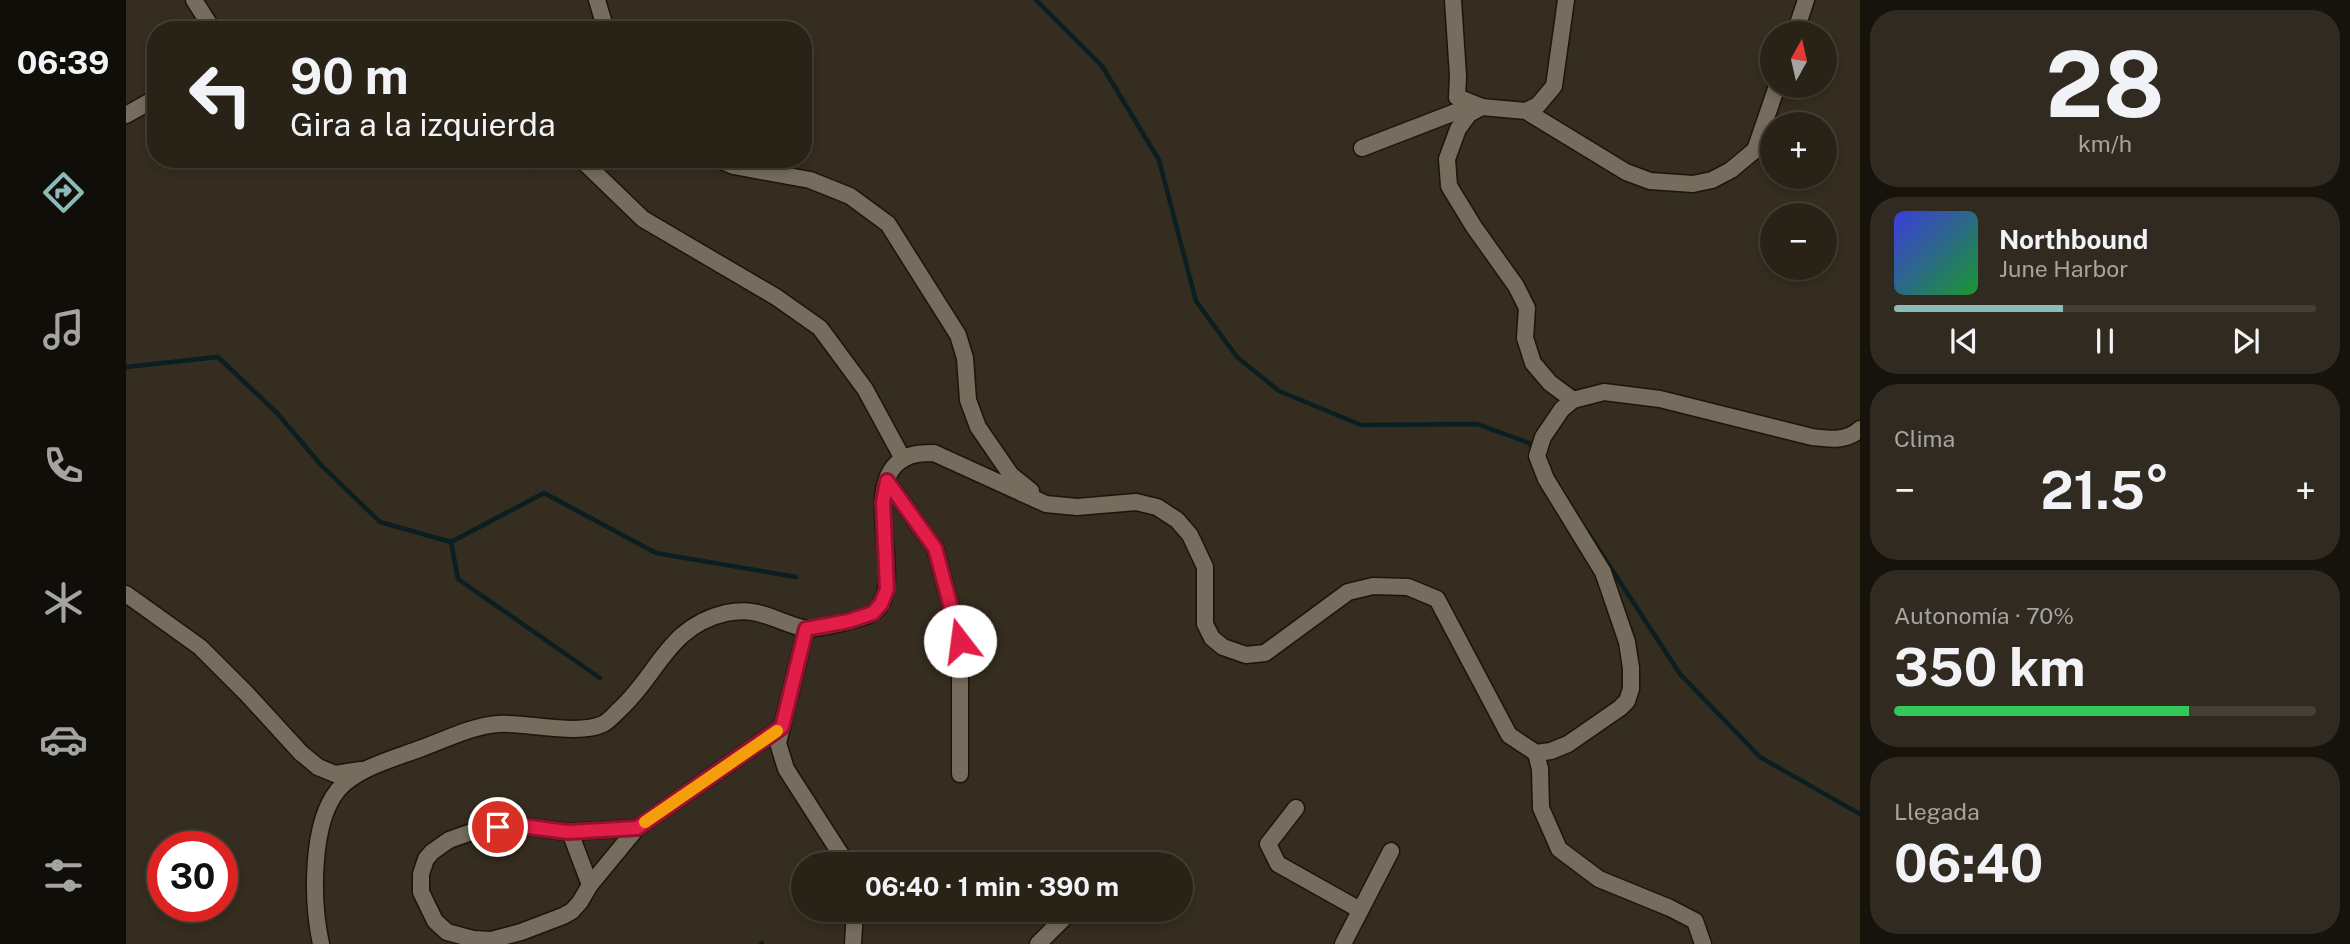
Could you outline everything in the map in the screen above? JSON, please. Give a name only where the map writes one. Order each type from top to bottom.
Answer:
[{"type":"street","points":[[194,0],[207,21]]},
{"type":"street","points":[[597,0],[603,21]]},
{"type":"street","points":[[1453,0],[1458,129]]},
{"type":"street","points":[[1526,111],[1538,105],[1555,86],[1566,0]]},
{"type":"street","points":[[1799,21],[1806,0]]},
{"type":"street","points":[[1362,148],[1457,104],[1526,111],[1626,172],[1650,181],[1693,184],[1713,180],[1731,170],[1755,150],[1773,98]]},
{"type":"street","points":[[126,115],[147,103]]},
{"type":"street","points":[[1482,107],[1469,114],[1458,129],[1447,159],[1449,186],[1516,286],[1527,308],[1525,338],[1533,363],[1550,383],[1573,400]]},
{"type":"street","points":[[591,168],[643,219],[776,297],[820,328],[865,389],[902,459]]},
{"type":"street","points":[[745,168],[810,180],[850,196],[888,224],[957,335],[965,358],[968,400],[978,427],[1011,475],[1046,504]]},
{"type":"street","points":[[126,594],[200,647],[301,753],[318,767],[335,774],[367,769],[477,727],[499,724],[586,728],[604,724],[630,701],[674,641],[691,627],[725,613],[753,610],[806,629],[849,621],[873,613],[881,604],[887,589],[883,502],[887,481],[892,469],[902,459],[915,454],[934,453],[1046,504],[1077,507],[1136,502],[1157,507],[1177,520],[1190,535],[1205,567],[1205,624],[1212,638],[1223,647],[1246,655],[1265,653],[1348,592],[1373,586],[1408,587],[1437,599],[1509,735],[1536,753],[1551,751],[1588,730],[1620,708],[1627,701],[1631,689],[1627,642],[1604,572],[1546,479],[1537,456],[1544,437],[1562,409],[1573,400],[1604,392],[1660,399],[1812,437],[1836,439],[1854,434],[1860,429]]},
{"type":"street","points":[[887,481],[935,548],[960,641],[960,774]]},
{"type":"street","points":[[806,629],[778,743],[786,769],[839,852]]},
{"type":"street","points":[[637,828],[568,832],[514,825],[483,828],[449,840],[432,852],[422,869],[420,887],[425,904],[435,921],[447,932],[473,939],[491,940],[529,930],[563,916],[572,911],[637,828],[782,727]]},
{"type":"street","points":[[1536,753],[1540,769],[1541,808],[1559,849],[1598,879],[1695,921],[1703,944]]},
{"type":"street","points":[[321,944],[316,899],[317,850],[325,812],[338,789],[367,769]]},
{"type":"street","points":[[1296,808],[1268,844],[1278,864],[1360,911]]},
{"type":"street","points":[[568,832],[590,885]]},
{"type":"street","points":[[1343,944],[1391,851]]},
{"type":"street","points":[[853,944],[854,922]]},
{"type":"street","points":[[1038,944],[1060,922]]},
{"type":"waterway","points":[[1036,0],[1102,66],[1159,160],[1196,301],[1237,357],[1279,391],[1361,425],[1477,424],[1529,443],[1534,450]]},
{"type":"waterway","points":[[126,367],[218,357],[277,413],[321,465],[380,522],[451,542],[544,493],[656,553],[796,577]]},
{"type":"waterway","points":[[1588,533],[1680,674],[1760,757],[1860,814]]},
{"type":"waterway","points":[[451,542],[458,579],[600,678]]},
{"type":"slow traffic","points":[[645,822],[777,731]]},
{"type":"route","points":[[498,827],[514,825],[568,832],[637,828],[782,727],[806,629],[849,621],[873,613],[881,604],[887,589],[883,502],[887,481],[935,548],[960,641]]}]
